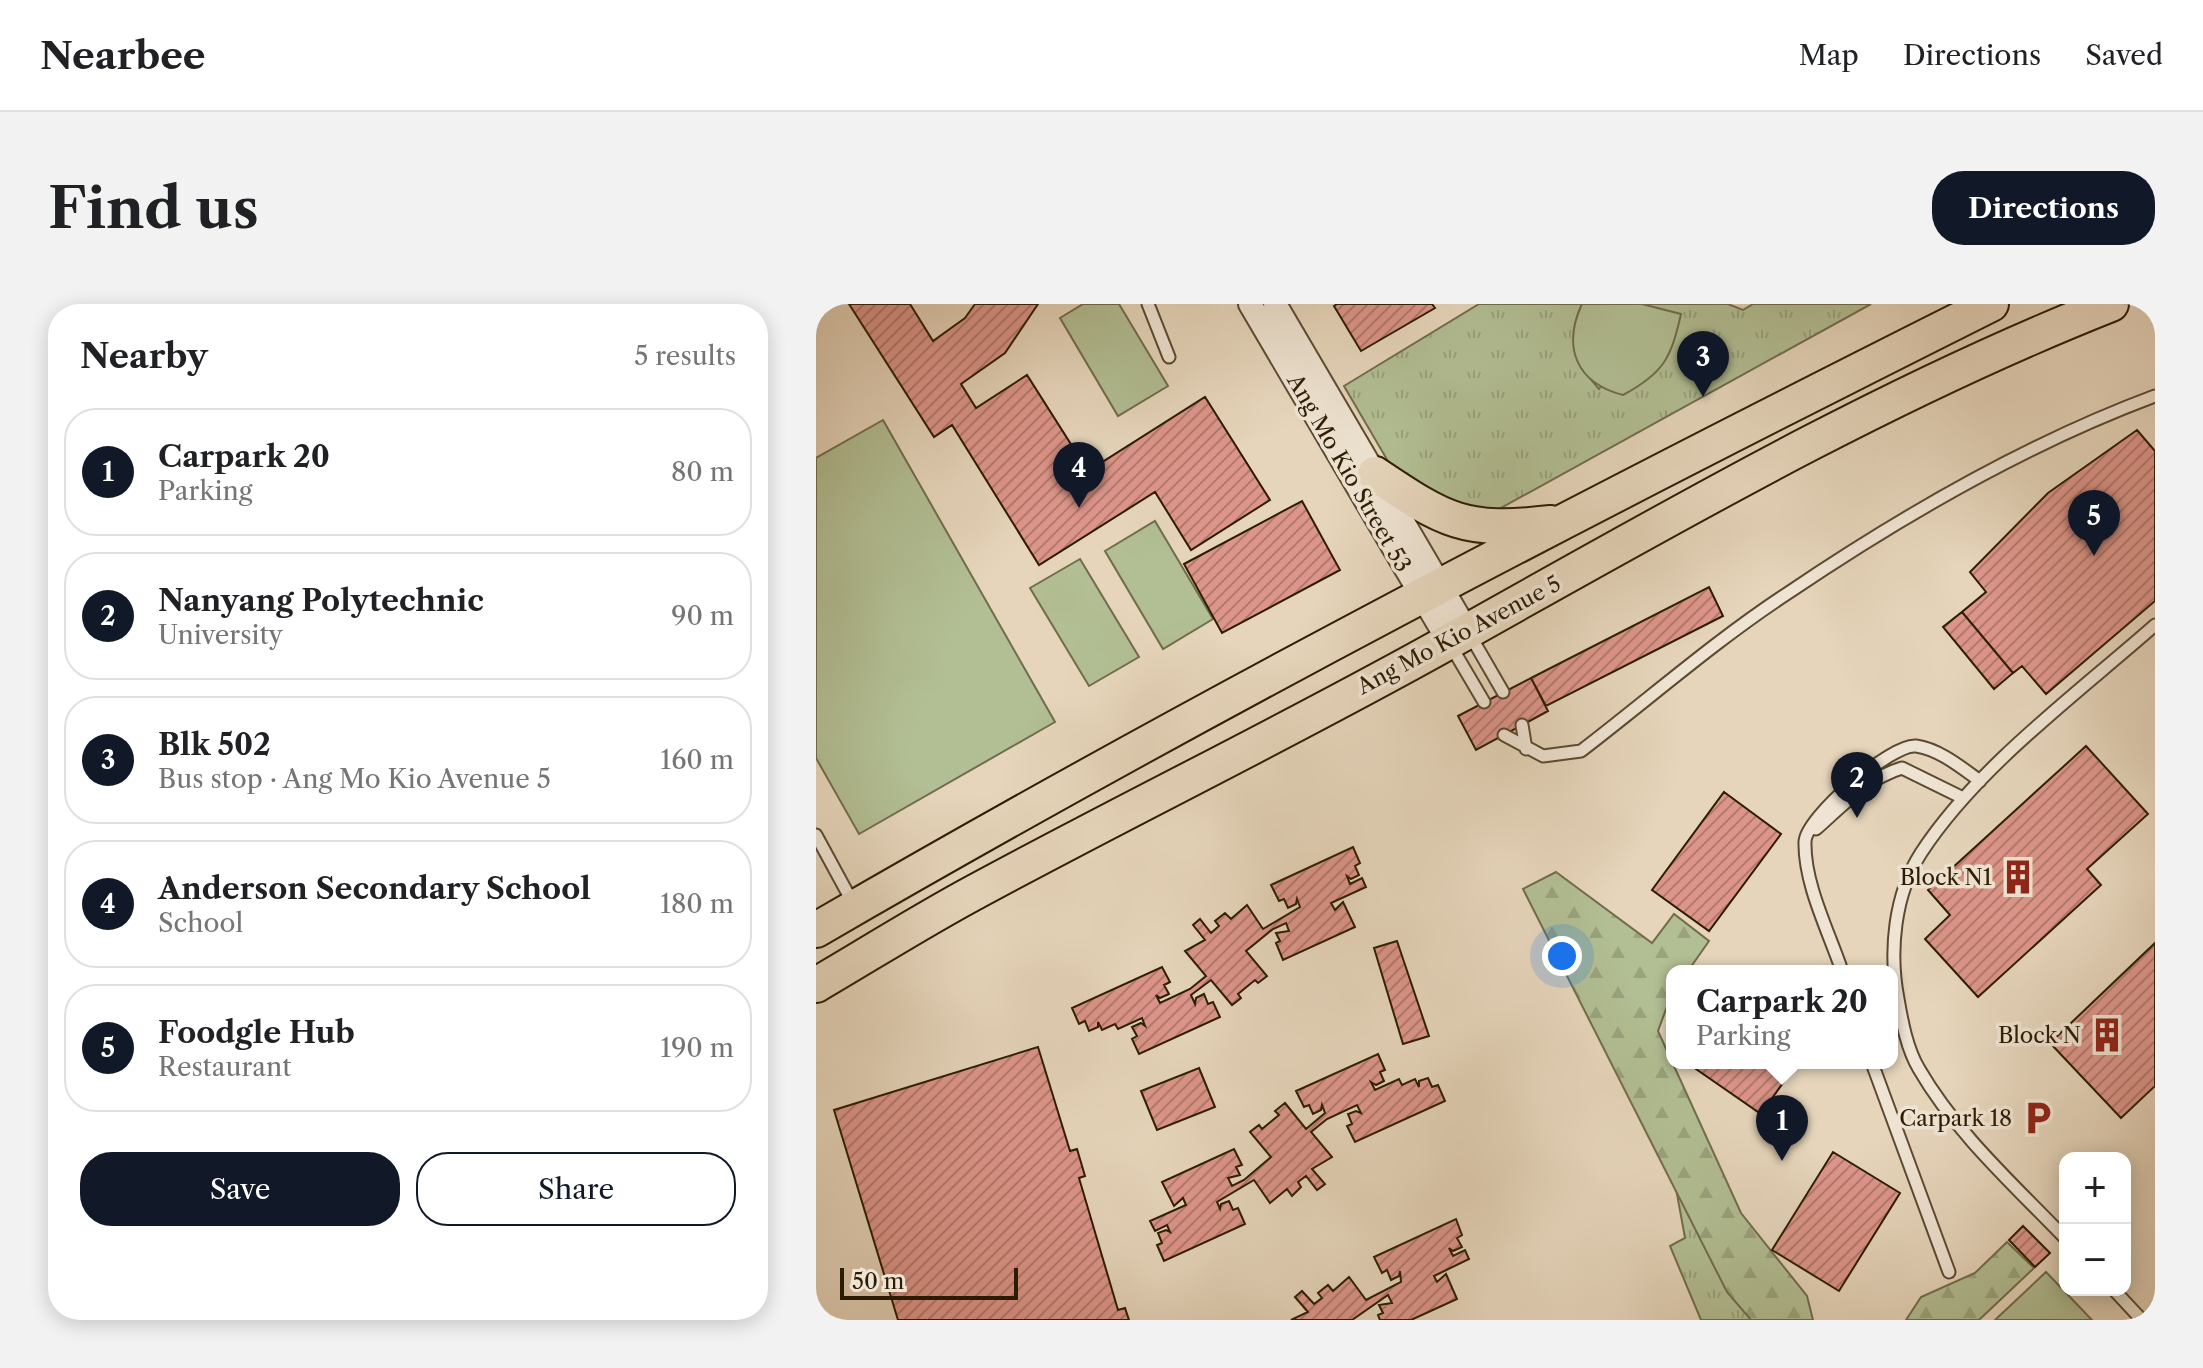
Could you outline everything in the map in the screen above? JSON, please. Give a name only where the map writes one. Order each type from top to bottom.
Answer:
[{"type":"main road","points":[[816,930],[1048,797],[1432,592],[1991,304]]},
{"type":"main road","name":"Ang Mo Kio Avenue 5","points":[[816,985],[972,894],[1870,413],[2052,327],[2111,304]]},
{"type":"main road","points":[[1375,474],[1422,506],[1461,524],[1512,528],[1567,522]]},
{"type":"street","name":"Ang Mo Kio Street 53","points":[[1250,304],[1458,636]]},
{"type":"street","name":"Ang Mo Kio Street 53","points":[[1275,304],[1375,474],[1432,592]]},
{"type":"lane","points":[[1148,304],[1169,357]]},
{"type":"lane","points":[[1504,735],[1543,756],[1581,751],[1786,593],[1950,494],[2093,419],[2155,396]]},
{"type":"lane","points":[[1891,965],[1898,909],[1919,855],[1963,798],[2155,625]]},
{"type":"lane","points":[[1458,636],[1490,670],[1503,691]]},
{"type":"lane","points":[[1458,636],[1472,682],[1484,701]]},
{"type":"lane","points":[[1522,725],[1526,749]]},
{"type":"lane","points":[[1840,965],[1809,869],[1805,839],[1824,809],[1896,750],[1915,745],[1939,754],[1980,781]]},
{"type":"lane","points":[[1805,839],[1863,788],[1885,773],[1902,768],[1963,798]]},
{"type":"lane","points":[[816,835],[855,907]]},
{"type":"lane","points":[[1898,1003],[1917,1066],[1949,1116],[2059,1232]]},
{"type":"lane","points":[[1874,1069],[1949,1272]]},
{"type":"lane","points":[[2120,1296],[2142,1320]]},
{"type":"green space","points":[[1083,304],[1119,304],[1168,386],[1118,416],[1060,318]]},
{"type":"green space","points":[[1479,304],[1582,304],[1574,328],[1575,349],[1590,379],[1599,389],[1653,308],[1642,304],[1728,304],[1743,310],[1753,304],[1871,304],[1481,519],[1426,499],[1389,463],[1344,386]]},
{"type":"green space","points":[[1582,304],[1642,304],[1681,314],[1664,363],[1648,379],[1623,395],[1594,382],[1577,361],[1574,349],[1573,335]]},
{"type":"green space","points":[[883,420],[1055,722],[859,834],[816,758],[816,458]]},
{"type":"green space","points":[[1155,521],[1213,619],[1163,649],[1105,551]]},
{"type":"green space","points":[[1080,559],[1139,657],[1089,686],[1030,588]]},
{"type":"green space","points":[[1556,872],[1652,943],[1674,914],[1709,941],[1692,965],[1666,965],[1666,1009],[1658,1031],[1666,1049],[1666,1069],[1675,1069],[1741,1213],[1807,1296],[1813,1320],[1751,1320],[1727,1292],[1523,889]]},
{"type":"green space","points":[[1667,1139],[1783,1320],[1701,1320],[1670,1246],[1685,1238]]},
{"type":"green space","points":[[2007,1242],[2034,1268],[1979,1320],[1906,1320],[1921,1297],[1975,1273]]},
{"type":"green space","points":[[2046,1272],[2059,1286],[2059,1296],[2069,1296],[2092,1320],[1995,1320]]},
{"type":"building","points":[[849,304],[910,304],[933,341],[965,318],[975,304],[1038,304],[1005,353],[961,384],[976,408],[1027,375],[1088,471],[1205,397],[1270,500],[1191,550],[1155,492],[1039,565],[952,425],[934,437]]},
{"type":"building","points":[[1432,304],[1435,308],[1361,351],[1334,306]]},
{"type":"building","points":[[2137,430],[2155,451],[2155,601],[2046,694],[2022,666],[2013,673],[1962,612],[1986,592],[1970,572],[2048,493]]},
{"type":"building","points":[[1302,501],[1340,570],[1222,633],[1184,564]]},
{"type":"building","points":[[1709,587],[1723,616],[1546,706],[1531,678]]},
{"type":"building","points":[[1962,612],[2013,673],[1994,689],[1943,627]]},
{"type":"building","points":[[1531,678],[1548,711],[1476,750],[1458,716]]},
{"type":"building","name":"Block N1","points":[[2086,746],[2148,814],[2087,869],[2101,885],[1978,997],[1925,939],[1950,915],[1928,890]]},
{"type":"building","points":[[1724,792],[1781,834],[1709,931],[1652,890]]},
{"type":"building","points":[[1353,847],[1360,863],[1355,866],[1359,875],[1351,879],[1347,876],[1350,884],[1362,878],[1366,887],[1331,903],[1335,910],[1343,902],[1355,927],[1283,960],[1276,943],[1280,941],[1276,933],[1289,931],[1286,923],[1273,929],[1246,951],[1267,976],[1258,983],[1255,980],[1238,994],[1241,998],[1232,1005],[1211,980],[1191,995],[1195,1004],[1196,998],[1204,994],[1208,1004],[1213,1002],[1220,1017],[1139,1054],[1132,1039],[1137,1036],[1132,1027],[1141,1023],[1145,1026],[1142,1018],[1118,1029],[1115,1024],[1102,1030],[1098,1022],[1098,1027],[1089,1031],[1085,1021],[1079,1024],[1072,1008],[1162,967],[1170,982],[1164,985],[1169,994],[1160,998],[1156,995],[1160,1003],[1190,989],[1206,976],[1185,951],[1205,940],[1193,925],[1200,919],[1211,933],[1219,926],[1215,921],[1225,913],[1231,919],[1247,905],[1263,929],[1300,907],[1297,899],[1296,904],[1288,908],[1284,899],[1279,901],[1271,885]]},
{"type":"building","points":[[1397,941],[1429,1036],[1403,1044],[1374,948]]},
{"type":"building","name":"Block N","points":[[2155,943],[2155,1086],[2121,1118],[2050,1043]]},
{"type":"building","points":[[1038,1047],[1070,1151],[1077,1149],[1085,1176],[1079,1178],[1118,1310],[1125,1308],[1129,1320],[898,1320],[834,1110]]},
{"type":"building","points":[[1378,1054],[1385,1070],[1380,1072],[1384,1081],[1376,1085],[1371,1082],[1375,1090],[1399,1079],[1402,1085],[1415,1079],[1419,1087],[1419,1081],[1428,1078],[1432,1087],[1438,1085],[1445,1101],[1355,1142],[1347,1126],[1352,1124],[1348,1114],[1361,1113],[1357,1105],[1327,1119],[1311,1132],[1332,1157],[1312,1169],[1325,1184],[1317,1190],[1306,1176],[1298,1182],[1301,1187],[1292,1196],[1287,1189],[1270,1203],[1254,1180],[1217,1202],[1220,1209],[1221,1204],[1229,1201],[1233,1210],[1238,1208],[1245,1224],[1164,1261],[1157,1245],[1162,1243],[1158,1233],[1170,1232],[1167,1225],[1155,1231],[1150,1221],[1186,1205],[1183,1198],[1174,1206],[1162,1182],[1234,1149],[1242,1165],[1236,1167],[1240,1175],[1228,1178],[1232,1186],[1244,1180],[1271,1157],[1250,1132],[1259,1125],[1262,1129],[1279,1115],[1275,1111],[1285,1103],[1306,1129],[1325,1113],[1322,1105],[1321,1110],[1313,1114],[1309,1105],[1304,1107],[1296,1091]]},
{"type":"building","points":[[1199,1068],[1215,1107],[1157,1130],[1141,1091]]},
{"type":"building","points":[[1696,1069],[1793,1069],[1761,1114]]},
{"type":"building","points":[[1833,1152],[1900,1193],[1839,1291],[1772,1250]]},
{"type":"building","points":[[1456,1219],[1462,1235],[1457,1238],[1462,1247],[1453,1251],[1449,1248],[1453,1256],[1465,1250],[1469,1259],[1434,1276],[1437,1282],[1446,1274],[1457,1299],[1411,1320],[1380,1320],[1378,1315],[1383,1313],[1379,1305],[1392,1303],[1388,1295],[1352,1320],[1291,1320],[1308,1312],[1295,1297],[1302,1291],[1314,1304],[1322,1298],[1318,1293],[1328,1285],[1333,1291],[1349,1277],[1366,1300],[1401,1282],[1400,1271],[1399,1276],[1391,1280],[1387,1270],[1382,1273],[1374,1257]]},
{"type":"building","points":[[2023,1226],[2050,1253],[2035,1267],[2009,1240]]},
{"type":"place","name":"Blk 502","points":[[1703,397]]},
{"type":"place","name":"Anderson Secondary School","points":[[1079,508]]},
{"type":"place","name":"Foodgle Hub","points":[[2094,556]]},
{"type":"place","name":"Nanyang Polytechnic","points":[[1857,818]]},
{"type":"place","name":"Block N1","points":[[2018,877]]},
{"type":"place","name":"Block N","points":[[2107,1035]]},
{"type":"place","name":"Carpark 18","points":[[2038,1118]]},
{"type":"place","name":"Carpark 20","points":[[1782,1161]]}]
